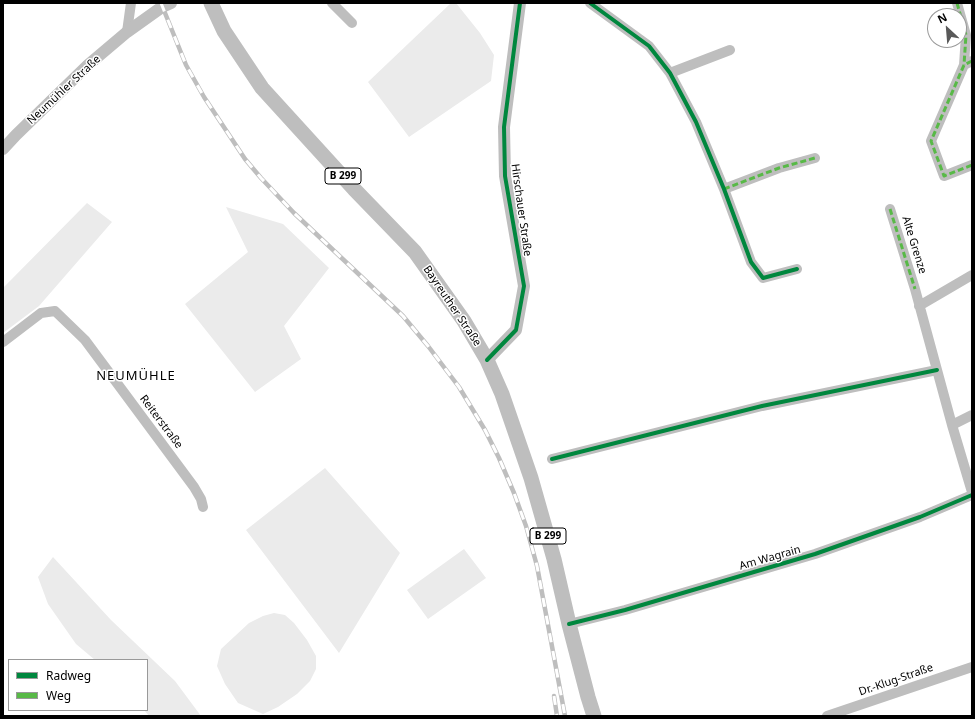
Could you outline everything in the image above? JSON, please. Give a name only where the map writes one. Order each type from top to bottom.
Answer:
[{"type":"main road","name":"Bayreuther Straße","points":[[211,3],[224,31],[262,88],[354,189],[415,252],[464,321],[487,360],[502,394],[531,478],[554,558],[569,624],[594,716]]},
{"type":"street","points":[[127,32],[131,3]]},
{"type":"street","name":"Neumühler Straße","points":[[3,149],[88,65],[127,32],[162,7],[171,3]]},
{"type":"street","points":[[332,3],[352,23]]},
{"type":"street","name":"Hirschauer Straße","points":[[487,360],[516,330],[524,286],[505,176],[504,127],[520,3]]},
{"type":"street","points":[[590,3],[649,46],[670,73],[696,122],[724,189],[751,262],[763,278],[797,268]]},
{"type":"street","points":[[957,3],[966,35],[968,63],[931,141],[944,176],[972,165]]},
{"type":"street","points":[[670,73],[730,50]]},
{"type":"street","points":[[724,189],[779,168],[815,158]]},
{"type":"street","name":"Alte Grenze","points":[[890,209],[919,306]]},
{"type":"street","points":[[972,275],[919,306],[972,492]]},
{"type":"street","name":"Reiterstraße","points":[[3,342],[41,313],[55,311],[84,340],[194,487],[201,499],[203,507]]},
{"type":"street","points":[[552,459],[762,406],[937,370]]},
{"type":"street","points":[[952,425],[972,415]]},
{"type":"street","name":"Am Wagrain","points":[[569,624],[625,610],[815,554],[920,517],[972,495]]},
{"type":"street","name":"Dr.-Klug-Straße","points":[[828,716],[972,667]]},
{"type":"shaded area","points":[[451,3],[456,3],[480,33],[494,55],[491,81],[409,137],[368,82]]},
{"type":"shaded area","points":[[87,203],[112,222],[39,306],[3,333],[3,288]]},
{"type":"shaded area","points":[[226,207],[283,224],[329,268],[284,326],[301,359],[255,392],[185,304],[248,252]]},
{"type":"shaded area","points":[[325,468],[400,553],[339,653],[246,530]]},
{"type":"shaded area","points":[[464,549],[486,578],[428,619],[407,590]]},
{"type":"shaded area","points":[[53,557],[111,620],[175,681],[201,716],[149,716],[145,711],[148,711],[148,659],[94,659],[76,644],[48,604],[38,577]]},
{"type":"shaded area","points":[[274,613],[285,615],[294,623],[307,640],[316,656],[316,669],[310,681],[297,694],[278,707],[263,714],[238,703],[225,684],[217,666],[221,649],[249,623],[263,616]]},
{"type":"railway","points":[[161,3],[186,65],[204,97],[245,159],[294,213],[403,316],[459,387],[485,430],[514,493],[526,526],[537,566],[565,716]]},
{"type":"railway","points":[[554,696],[557,716]]},
{"type":"marked path","points":[[957,3],[966,35],[964,65]]},
{"type":"marked path","points":[[972,61],[964,65],[931,141],[944,176],[972,165]]},
{"type":"marked path","points":[[724,189],[779,168],[815,158]]},
{"type":"marked path","points":[[890,209],[915,289]]},
{"type":"cycle path","points":[[487,360],[516,330],[524,286],[505,176],[504,127],[520,3]]},
{"type":"cycle path","points":[[590,3],[649,46],[670,73],[696,122],[724,189],[751,262],[763,278],[797,269]]},
{"type":"cycle path","points":[[552,459],[762,406],[937,370]]},
{"type":"cycle path","points":[[569,624],[625,610],[815,554],[920,517],[972,495]]},
{"type":"district","name":"NEUMÜHLE","points":[[136,376]]}]
